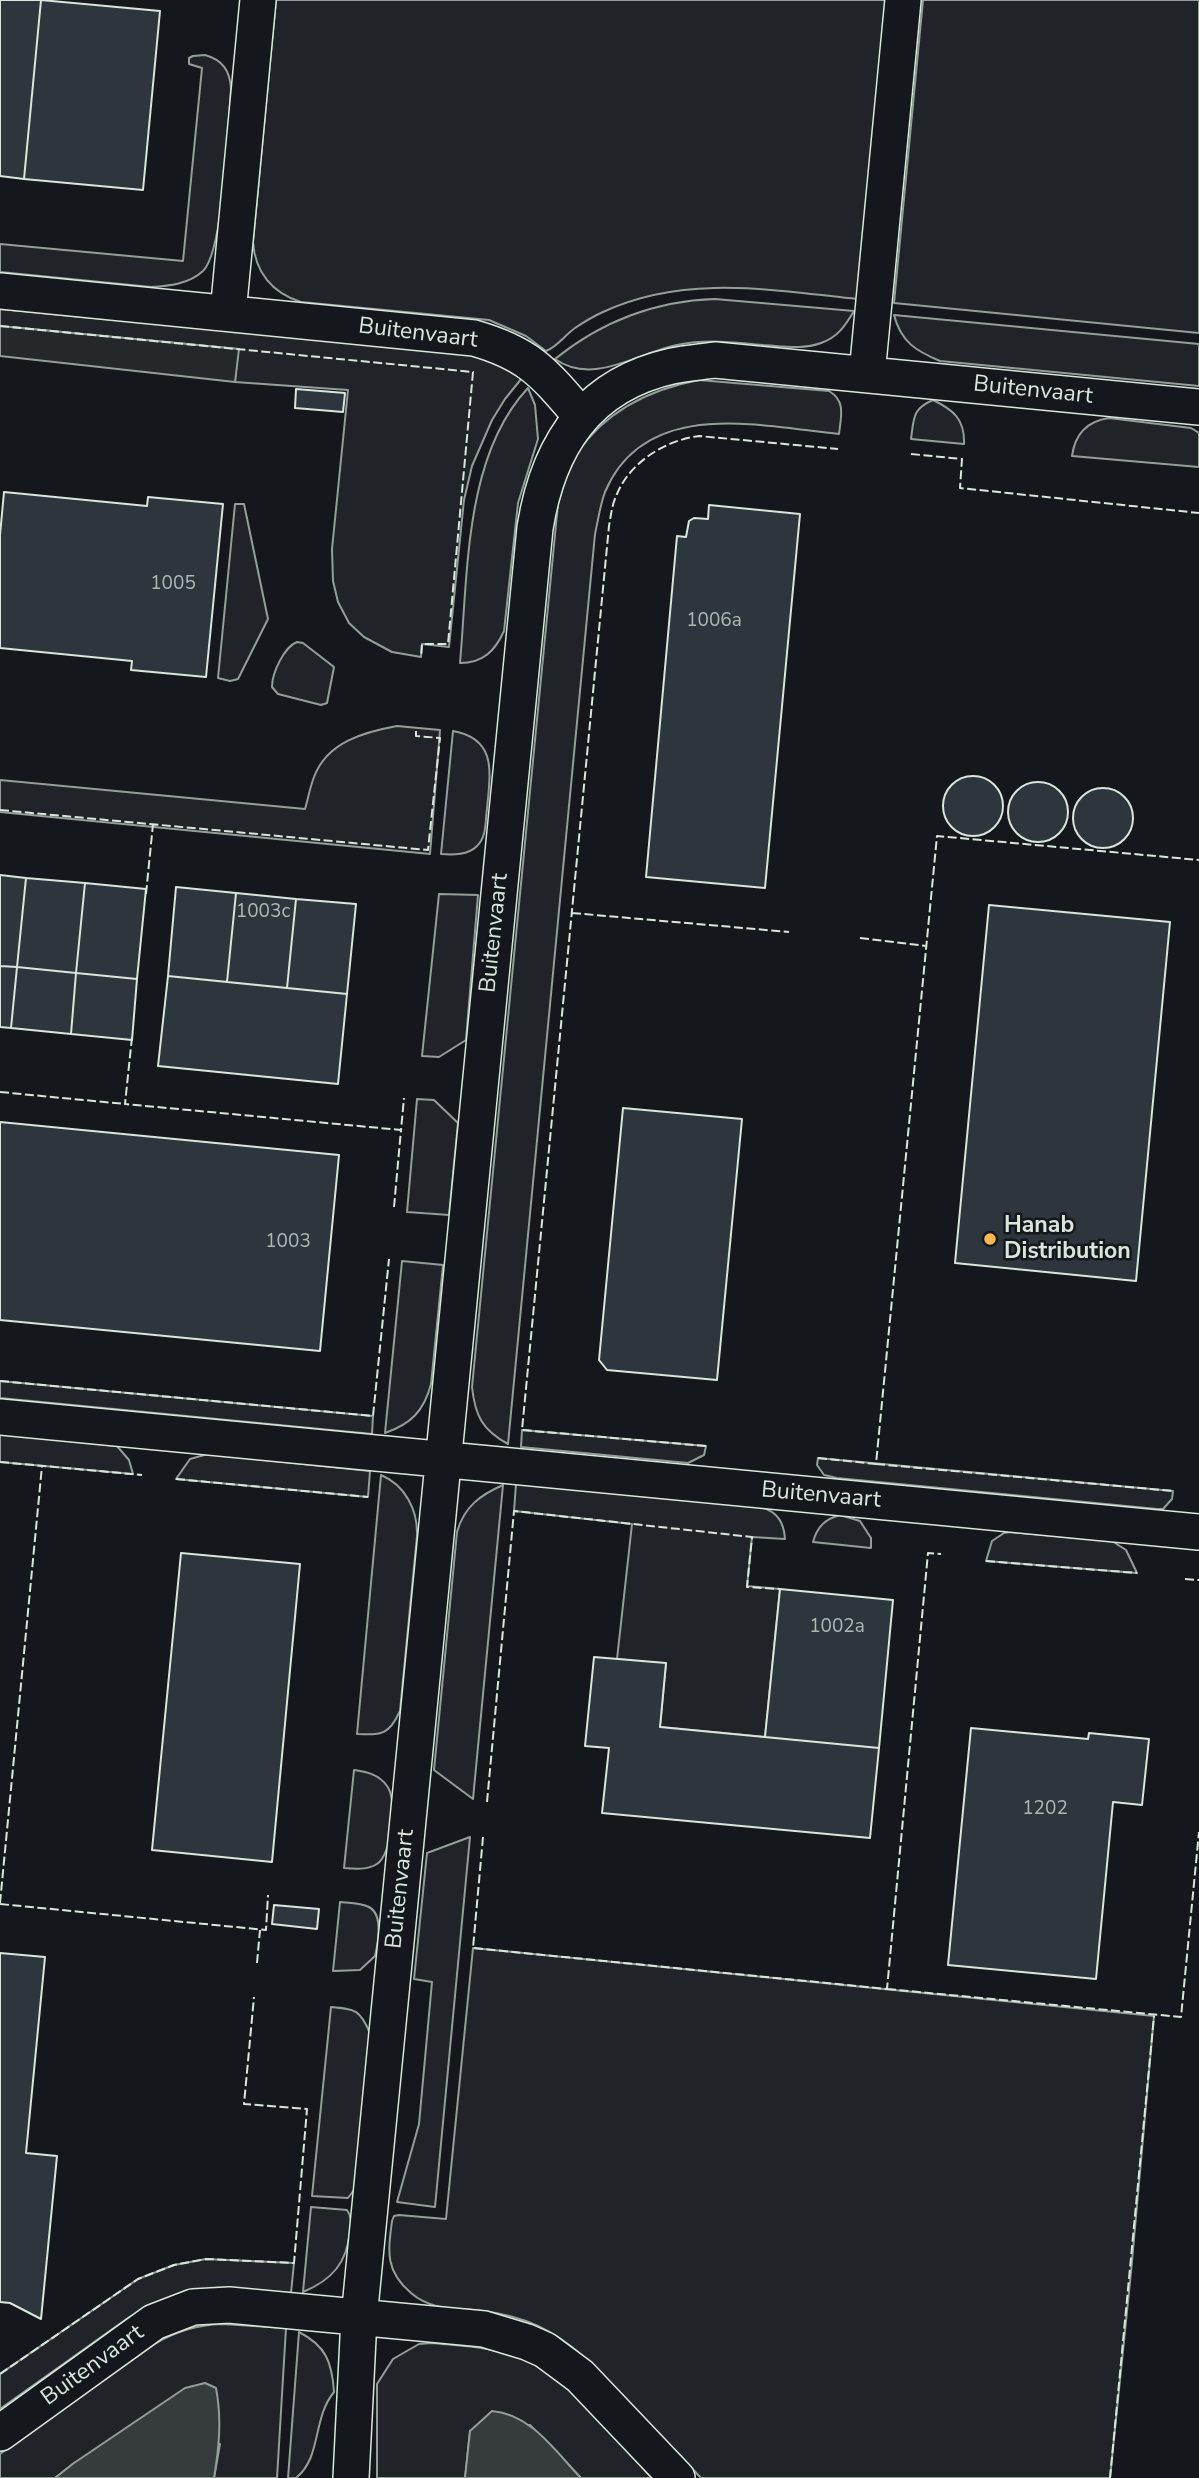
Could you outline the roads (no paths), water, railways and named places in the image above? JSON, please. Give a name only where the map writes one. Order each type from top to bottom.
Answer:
[{"type":"street","points":[[228,313],[258,0]]},
{"type":"street","points":[[867,374],[903,0]]},
{"type":"street","name":"Buitenvaart","points":[[0,291],[474,338],[501,346],[530,361],[581,416]]},
{"type":"street","name":"Buitenvaart","points":[[351,2478],[359,2318],[535,528],[540,497],[550,468],[563,441],[581,416],[606,395],[638,377],[672,366],[715,360],[1199,407]]},
{"type":"street","name":"Buitenvaart","points":[[0,1418],[1199,1532]]},
{"type":"street","name":"Buitenvaart","points":[[0,2433],[155,2322],[193,2306],[229,2305],[484,2329],[505,2334],[545,2350],[580,2376],[677,2478]]},
{"type":"place","name":"Hanab Distribution","points":[[990,1239]]}]
